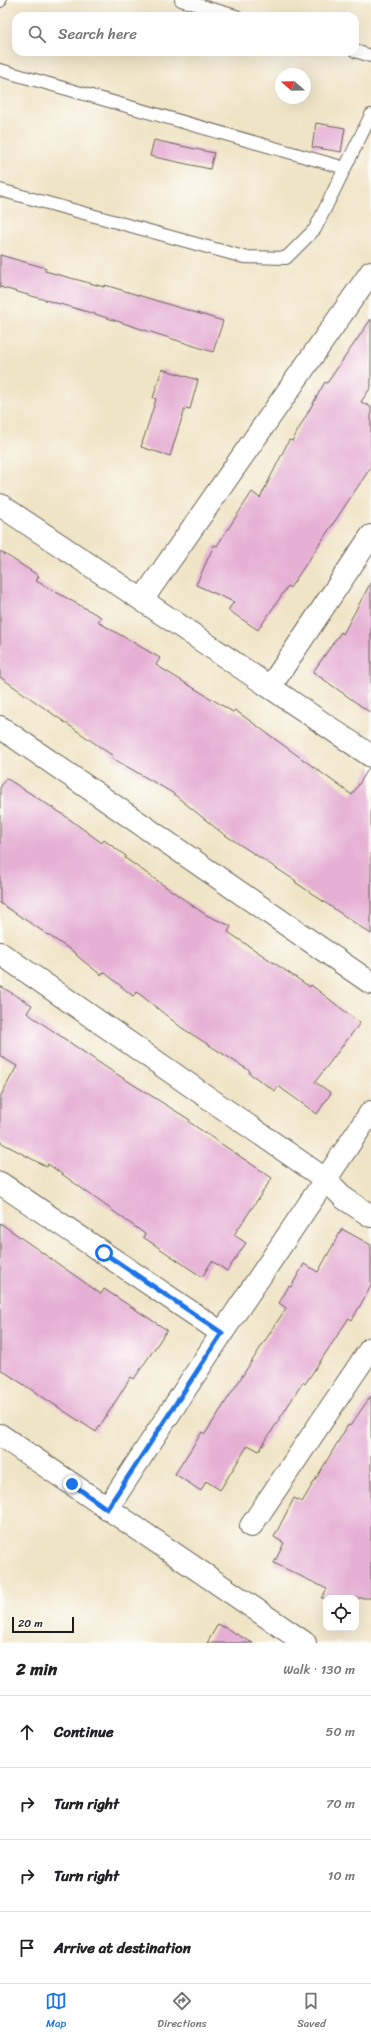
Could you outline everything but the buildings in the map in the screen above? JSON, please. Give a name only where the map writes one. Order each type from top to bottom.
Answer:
[{"type":"street","points":[[142,600],[371,272]]},
{"type":"street","points":[[0,505],[371,756]]},
{"type":"street","points":[[270,687],[371,536]]},
{"type":"street","points":[[0,727],[371,983]]},
{"type":"street","points":[[0,953],[325,1179],[345,1199],[371,1216]]},
{"type":"street","points":[[107,1509],[222,1333],[371,1112]]},
{"type":"street","points":[[0,1183],[222,1333]]},
{"type":"street","points":[[251,1526],[371,1348]]},
{"type":"street","points":[[0,1435],[305,1643]]},
{"type":"lane","points":[[181,0],[222,12]]},
{"type":"lane","points":[[359,52],[371,56]]},
{"type":"lane","points":[[0,70],[345,168]]},
{"type":"lane","points":[[0,190],[244,257],[286,258],[315,229],[371,115]]},
{"type":"route","points":[[72,1484],[107,1509],[222,1333],[104,1253]]}]
